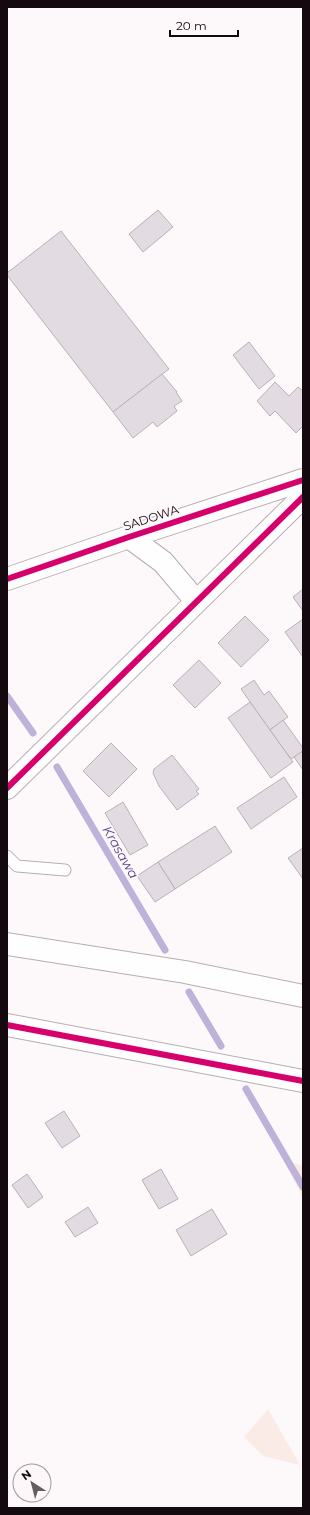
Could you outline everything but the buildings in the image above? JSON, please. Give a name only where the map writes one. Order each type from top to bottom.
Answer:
[{"type":"main road","name":"SADOWA","points":[[7,579],[303,480]]},
{"type":"main road","points":[[7,788],[196,601],[303,498]]},
{"type":"main road","points":[[129,537],[163,562],[196,601]]},
{"type":"main road","points":[[7,944],[184,972],[303,996]]},
{"type":"main road","points":[[7,1025],[303,1081]]},
{"type":"lane","points":[[7,856],[17,866],[65,870]]},
{"type":"shaded area","points":[[283,1160],[303,1166],[303,1198]]},
{"type":"shaded area","points":[[268,1409],[300,1465],[263,1456],[244,1437]]},
{"type":"waterway","name":"Krasawa","points":[[7,696],[33,733]]},
{"type":"waterway","name":"Krasawa","points":[[57,767],[165,950]]},
{"type":"waterway","name":"Krasawa","points":[[189,992],[221,1046]]},
{"type":"waterway","name":"Krasawa","points":[[246,1089],[303,1187]]},
{"type":"cycle path","points":[[7,579],[303,480]]},
{"type":"cycle path","points":[[7,788],[303,497]]},
{"type":"cycle path","points":[[7,1025],[303,1081]]}]
